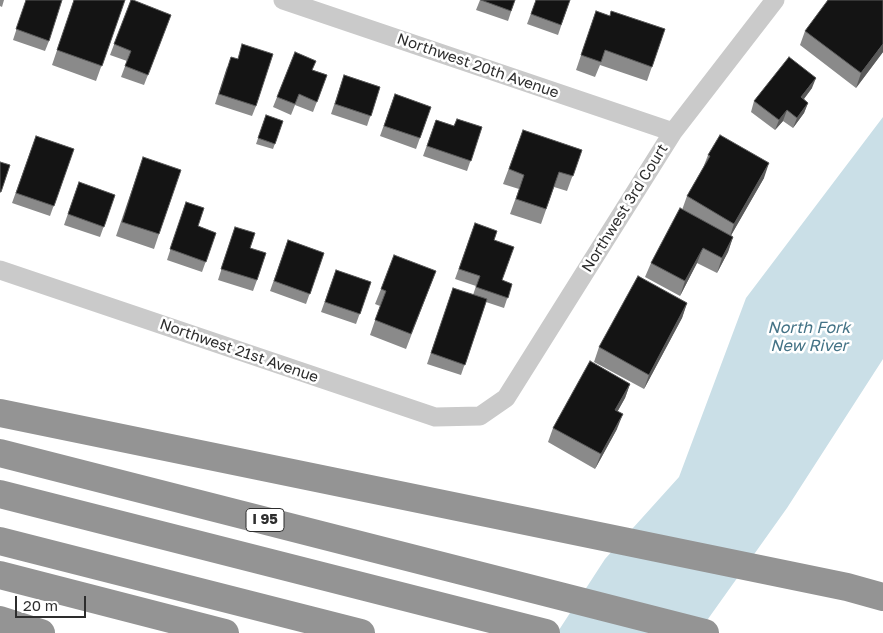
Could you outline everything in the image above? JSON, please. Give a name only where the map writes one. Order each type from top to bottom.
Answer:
[{"type":"highway","points":[[0,413],[847,587],[883,592]]},
{"type":"highway","name":"I 95","points":[[0,453],[705,633]]},
{"type":"highway","points":[[0,494],[546,633]]},
{"type":"highway","points":[[0,541],[360,633]]},
{"type":"highway","points":[[0,575],[224,633]]},
{"type":"highway","points":[[847,587],[883,597]]},
{"type":"highway","points":[[0,620],[41,633]]},
{"type":"street","name":"Northwest 20th Avenue","points":[[283,0],[673,132]]},
{"type":"street","name":"Northwest 3rd Court","points":[[480,416],[506,398],[673,132],[775,0]]},
{"type":"street","name":"Northwest 21st Avenue","points":[[0,270],[435,417],[480,416]]},
{"type":"water","name":"North Fork New River","points":[[883,117],[883,359],[787,508],[698,633],[557,633],[605,559],[679,477],[746,298]]},
{"type":"building","points":[[26,0],[62,0],[49,41],[16,29]]},
{"type":"building","points":[[74,0],[125,0],[102,66],[57,50]]},
{"type":"building","points":[[131,0],[171,15],[148,75],[125,66],[131,51],[114,44]]},
{"type":"building","points":[[481,0],[515,0],[511,11]]},
{"type":"building","points":[[536,0],[570,0],[561,25],[531,14]]},
{"type":"building","points":[[828,0],[883,0],[883,44],[861,73],[805,31]]},
{"type":"building","points":[[596,11],[610,16],[611,11],[665,29],[652,67],[605,50],[601,62],[581,55]]},
{"type":"building","points":[[242,44],[273,54],[256,106],[219,94],[231,57],[238,59]]},
{"type":"building","points":[[295,52],[316,61],[312,70],[327,75],[317,102],[299,94],[295,104],[277,97]]},
{"type":"building","points":[[789,57],[816,78],[801,97],[808,103],[797,118],[787,110],[779,120],[754,101]]},
{"type":"building","points":[[344,75],[380,87],[371,116],[335,104]]},
{"type":"building","points":[[395,94],[431,107],[420,138],[384,126]]},
{"type":"building","points":[[266,115],[283,121],[275,144],[258,138]]},
{"type":"building","points":[[457,119],[482,127],[471,161],[427,146],[436,120],[454,126]]},
{"type":"building","points":[[523,130],[582,150],[573,176],[559,172],[546,209],[516,199],[524,175],[509,169]]},
{"type":"building","points":[[720,135],[769,163],[734,224],[687,196]]},
{"type":"building","points":[[36,136],[74,149],[54,206],[16,193]]},
{"type":"building","points":[[143,157],[181,170],[159,234],[122,222]]},
{"type":"building","points":[[0,162],[10,165],[1,192],[0,192]]},
{"type":"building","points":[[79,182],[115,195],[104,227],[68,214]]},
{"type":"building","points":[[186,202],[204,208],[198,226],[216,233],[206,262],[170,249]]},
{"type":"building","points":[[680,208],[733,237],[722,258],[703,248],[685,281],[651,263]]},
{"type":"building","points":[[475,223],[497,231],[494,240],[514,247],[502,280],[512,284],[508,298],[476,287],[480,276],[459,269]]},
{"type":"building","points":[[235,227],[255,233],[250,248],[266,253],[257,280],[221,269]]},
{"type":"building","points":[[288,240],[324,253],[310,294],[274,281]]},
{"type":"building","points":[[394,255],[436,271],[411,334],[375,320],[386,291],[381,289]]},
{"type":"building","points":[[336,270],[371,282],[360,314],[325,302]]},
{"type":"building","points":[[638,276],[687,303],[649,375],[599,347]]},
{"type":"building","points":[[453,288],[487,299],[465,365],[431,353]]},
{"type":"building","points":[[590,361],[630,384],[615,410],[623,414],[601,454],[553,428]]}]
